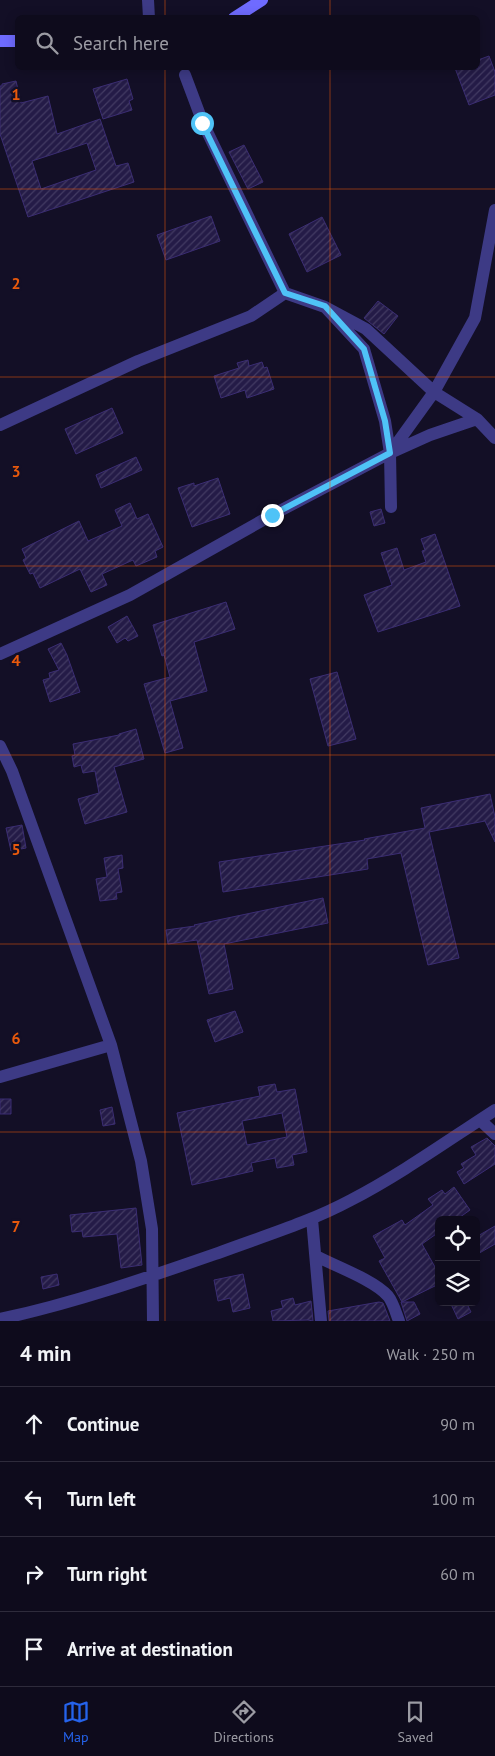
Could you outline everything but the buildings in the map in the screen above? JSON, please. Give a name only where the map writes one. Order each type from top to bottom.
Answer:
[{"type":"main road","points":[[239,15],[262,0]]},
{"type":"main road","points":[[0,41],[15,41]]},
{"type":"street","points":[[148,0],[150,15]]},
{"type":"street","points":[[186,75],[202,123],[285,293],[325,306],[366,329],[434,392],[477,419],[495,438]]},
{"type":"street","points":[[390,453],[434,392],[475,318],[495,210]]},
{"type":"street","points":[[0,425],[138,361],[251,316],[285,293]]},
{"type":"street","points":[[325,306],[364,349],[385,421],[390,453],[391,507]]},
{"type":"street","points":[[0,654],[130,595],[272,515],[390,453],[430,435],[477,419]]},
{"type":"street","points":[[0,746],[12,771],[112,1045],[141,1161],[152,1229],[153,1321]]},
{"type":"street","points":[[0,1077],[112,1045]]},
{"type":"street","points":[[0,1318],[28,1313],[153,1276],[312,1219],[350,1201],[396,1175],[495,1110]]},
{"type":"street","points":[[480,1120],[495,1134]]},
{"type":"street","points":[[312,1219],[321,1321]]},
{"type":"street","points":[[316,1256],[381,1290],[389,1297],[399,1321]]},
{"type":"route","points":[[202,123],[285,293],[325,306],[364,349],[385,421],[390,453],[272,515]]}]
